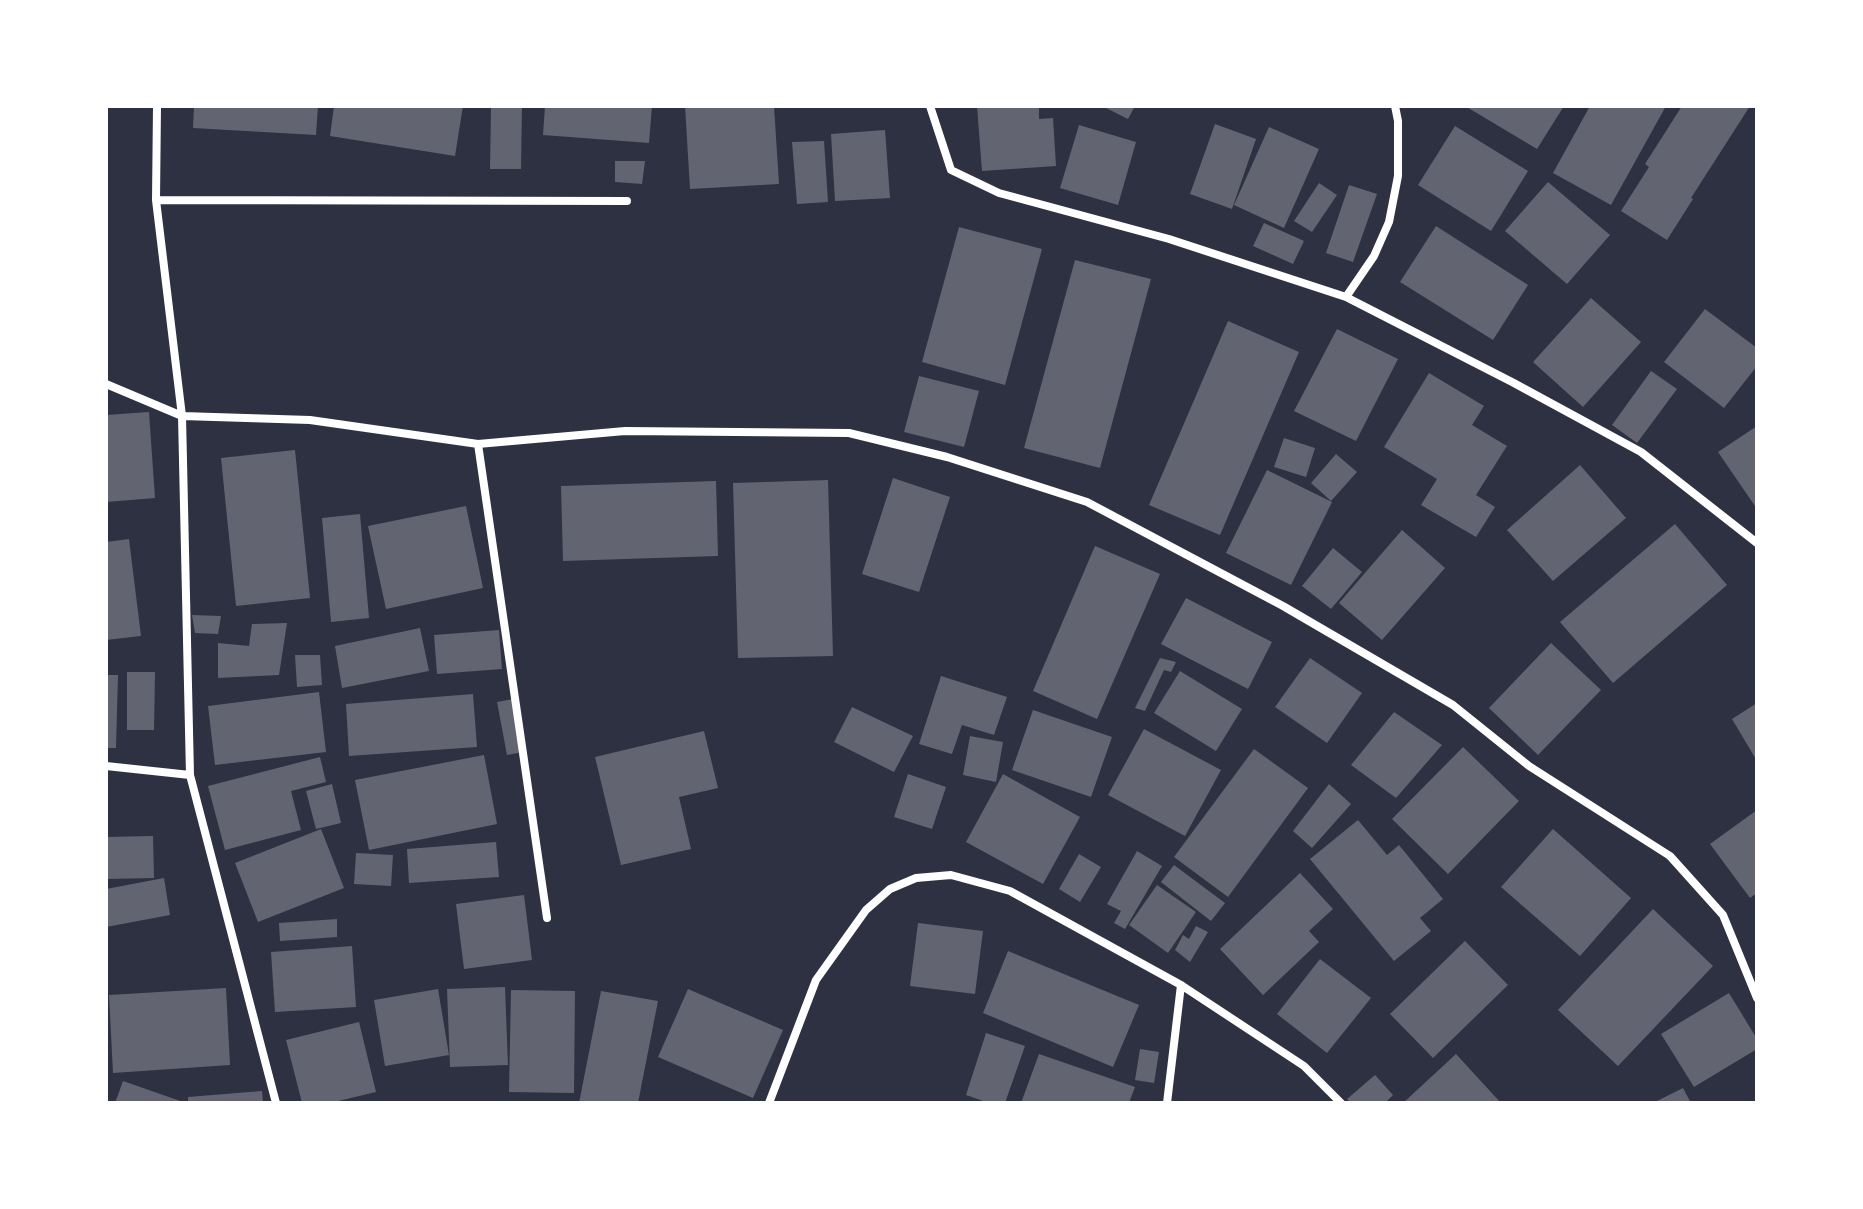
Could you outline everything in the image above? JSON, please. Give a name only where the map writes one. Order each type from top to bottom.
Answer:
[{"type":"street","points":[[157,106],[156,200],[182,416],[190,775],[276,1103]]},
{"type":"street","points":[[930,106],[951,170],[999,193],[1169,239],[1346,297],[1641,452],[1757,543]]},
{"type":"street","points":[[1346,297],[1374,256],[1389,222],[1398,176],[1395,106]]},
{"type":"street","points":[[156,200],[627,201]]},
{"type":"street","points":[[106,384],[182,416],[310,420],[478,444],[625,431],[849,433],[947,457],[1087,502],[1283,606],[1453,705],[1529,766],[1670,856],[1723,915],[1757,998]]},
{"type":"street","points":[[478,444],[547,918]]},
{"type":"street","points":[[106,766],[190,775]]},
{"type":"street","points":[[769,1103],[816,980],[866,910],[890,889],[916,878],[951,875],[1010,891],[1181,985],[1304,1066],[1341,1103]]},
{"type":"street","points":[[1167,1103],[1181,985]]},
{"type":"building","points":[[194,106],[318,106],[316,135],[193,128]]},
{"type":"building","points":[[334,106],[463,106],[455,156],[330,136]]},
{"type":"building","points":[[491,106],[522,106],[521,169],[490,169]]},
{"type":"building","points":[[545,106],[652,106],[649,143],[543,135]]},
{"type":"building","points":[[685,106],[774,106],[779,184],[690,189]]},
{"type":"building","points":[[977,106],[1039,106],[1039,119],[1053,118],[1056,166],[982,171]]},
{"type":"building","points":[[1102,106],[1135,106],[1128,119]]},
{"type":"building","points":[[1465,106],[1564,106],[1537,149]]},
{"type":"building","points":[[1590,106],[1666,106],[1611,205],[1553,173]]},
{"type":"building","points":[[1682,106],[1750,106],[1667,240],[1621,211],[1649,167],[1645,164]]},
{"type":"building","points":[[1215,124],[1256,139],[1232,209],[1190,194]]},
{"type":"building","points":[[1079,125],[1136,142],[1118,205],[1060,188]]},
{"type":"building","points":[[1455,126],[1528,171],[1491,231],[1418,185]]},
{"type":"building","points":[[1269,127],[1319,149],[1284,228],[1234,205]]},
{"type":"building","points":[[885,130],[890,198],[835,201],[831,134]]},
{"type":"building","points":[[824,141],[828,202],[797,204],[792,142]]},
{"type":"building","points":[[615,161],[645,161],[642,184],[615,182]]},
{"type":"building","points":[[1548,182],[1610,235],[1567,284],[1505,231]]},
{"type":"building","points":[[1319,183],[1337,195],[1312,232],[1294,221]]},
{"type":"building","points":[[1349,185],[1377,194],[1353,262],[1326,253]]},
{"type":"building","points":[[1264,223],[1304,241],[1293,264],[1253,246]]},
{"type":"building","points":[[1436,226],[1528,285],[1493,340],[1400,282]]},
{"type":"building","points":[[959,227],[1042,249],[1005,385],[922,362]]},
{"type":"building","points":[[1075,260],[1151,279],[1100,468],[1024,448]]},
{"type":"building","points":[[1591,298],[1641,342],[1583,407],[1533,362]]},
{"type":"building","points":[[1705,309],[1757,348],[1757,366],[1724,408],[1664,362]]},
{"type":"building","points":[[1228,321],[1299,352],[1220,535],[1149,505]]},
{"type":"building","points":[[1337,329],[1398,359],[1356,441],[1294,411]]},
{"type":"building","points":[[1651,371],[1677,389],[1637,443],[1612,425]]},
{"type":"building","points":[[1429,373],[1484,406],[1472,425],[1507,446],[1476,495],[1495,507],[1476,537],[1421,505],[1437,479],[1384,447]]},
{"type":"building","points":[[919,376],[979,391],[964,447],[904,432]]},
{"type":"building","points":[[149,412],[155,498],[106,502],[106,415]]},
{"type":"building","points":[[1757,426],[1757,509],[1718,452]]},
{"type":"building","points":[[1284,438],[1315,448],[1306,477],[1274,467]]},
{"type":"building","points":[[295,450],[310,598],[236,606],[221,458]]},
{"type":"building","points":[[1336,454],[1357,472],[1331,501],[1311,483]]},
{"type":"building","points":[[1580,465],[1626,518],[1553,581],[1507,530]]},
{"type":"building","points":[[1267,470],[1332,502],[1291,585],[1226,553]]},
{"type":"building","points":[[893,478],[950,497],[919,592],[862,574]]},
{"type":"building","points":[[828,480],[833,656],[738,658],[733,483]]},
{"type":"building","points":[[716,481],[718,556],[563,561],[561,486]]},
{"type":"building","points":[[466,506],[483,588],[386,609],[368,526]]},
{"type":"building","points":[[360,514],[369,618],[331,622],[322,518]]},
{"type":"building","points":[[1675,524],[1727,585],[1613,683],[1560,622]]},
{"type":"building","points":[[1402,530],[1445,568],[1382,640],[1339,603]]},
{"type":"building","points":[[129,539],[141,636],[106,640],[106,542]]},
{"type":"building","points":[[1095,546],[1160,574],[1097,719],[1033,691]]},
{"type":"building","points":[[1333,548],[1362,572],[1331,609],[1302,586]]},
{"type":"building","points":[[1186,598],[1272,642],[1248,689],[1161,644]]},
{"type":"building","points":[[192,615],[221,616],[218,634],[195,633]]},
{"type":"building","points":[[287,623],[279,675],[218,678],[218,643],[249,646],[252,624]]},
{"type":"building","points":[[420,628],[429,671],[342,688],[335,646]]},
{"type":"building","points":[[499,630],[502,669],[437,674],[434,635]]},
{"type":"building","points":[[1551,643],[1601,690],[1538,755],[1489,708]]},
{"type":"building","points":[[295,655],[320,655],[322,685],[297,687]]},
{"type":"building","points":[[1160,658],[1176,662],[1171,672],[1164,670],[1145,711],[1135,708]]},
{"type":"building","points":[[1310,658],[1362,693],[1327,743],[1275,707]]},
{"type":"building","points":[[1180,671],[1242,709],[1216,751],[1154,713]]},
{"type":"building","points":[[127,672],[155,672],[154,730],[127,730]]},
{"type":"building","points":[[106,675],[118,675],[116,748],[106,748]]},
{"type":"building","points":[[941,676],[1007,697],[994,735],[962,725],[952,754],[919,744]]},
{"type":"building","points":[[319,692],[326,752],[215,765],[208,706]]},
{"type":"building","points":[[473,694],[477,747],[349,756],[346,704]]},
{"type":"building","points":[[513,699],[523,752],[507,755],[497,702]]},
{"type":"building","points":[[1757,703],[1757,761],[1732,719]]},
{"type":"building","points":[[852,707],[913,736],[894,772],[834,742]]},
{"type":"building","points":[[1033,710],[1112,737],[1091,797],[1012,770]]},
{"type":"building","points":[[1394,712],[1442,745],[1396,798],[1351,765]]},
{"type":"building","points":[[1144,729],[1221,770],[1185,836],[1108,795]]},
{"type":"building","points":[[704,731],[718,788],[679,797],[691,849],[621,865],[595,757]]},
{"type":"building","points":[[970,736],[1003,742],[996,782],[963,775]]},
{"type":"building","points":[[1463,747],[1519,801],[1448,874],[1392,819]]},
{"type":"building","points":[[1254,749],[1308,788],[1228,897],[1174,857]]},
{"type":"building","points":[[484,755],[497,824],[369,850],[355,780]]},
{"type":"building","points":[[320,757],[326,782],[291,791],[301,830],[225,850],[208,786]]},
{"type":"building","points":[[908,774],[946,787],[932,829],[894,817]]},
{"type":"building","points":[[1003,774],[1080,817],[1043,884],[966,842]]},
{"type":"building","points":[[332,784],[341,823],[316,829],[306,791]]},
{"type":"building","points":[[1329,784],[1351,804],[1312,848],[1293,831]]},
{"type":"building","points":[[1757,810],[1757,893],[1750,898],[1710,844]]},
{"type":"building","points":[[1358,820],[1387,855],[1399,845],[1443,899],[1420,918],[1431,931],[1394,961],[1310,859]]},
{"type":"building","points":[[321,829],[344,888],[258,922],[235,863]]},
{"type":"building","points":[[1553,829],[1631,898],[1580,956],[1501,887]]},
{"type":"building","points":[[153,836],[154,878],[106,879],[106,837]]},
{"type":"building","points":[[496,842],[499,877],[409,883],[407,849]]},
{"type":"building","points":[[1137,851],[1162,866],[1125,929],[1114,923],[1121,911],[1107,904]]},
{"type":"building","points":[[356,853],[393,855],[391,886],[354,884]]},
{"type":"building","points":[[1079,854],[1101,867],[1080,902],[1059,889]]},
{"type":"building","points":[[1174,865],[1225,903],[1211,921],[1161,882]]},
{"type":"building","points":[[1300,873],[1333,909],[1309,931],[1319,942],[1263,995],[1220,949]]},
{"type":"building","points":[[164,878],[170,915],[106,927],[106,889]]},
{"type":"building","points":[[1157,885],[1196,912],[1168,953],[1129,925]]},
{"type":"building","points":[[524,895],[532,960],[464,969],[456,904]]},
{"type":"building","points":[[1653,909],[1713,966],[1618,1066],[1558,1010]]},
{"type":"building","points":[[337,919],[337,937],[280,941],[279,923]]},
{"type":"building","points":[[918,923],[983,931],[975,994],[910,986]]},
{"type":"building","points":[[1196,926],[1208,932],[1190,962],[1175,950],[1183,935],[1189,939]]},
{"type":"building","points":[[1465,941],[1508,985],[1433,1058],[1390,1014]]},
{"type":"building","points":[[352,946],[356,1007],[275,1012],[271,952]]},
{"type":"building","points":[[1008,951],[1139,1005],[1113,1067],[983,1013]]},
{"type":"building","points":[[1320,959],[1371,998],[1327,1053],[1277,1014]]},
{"type":"building","points":[[505,987],[508,1065],[450,1067],[447,989]]},
{"type":"building","points":[[226,988],[230,1065],[113,1073],[109,995]]},
{"type":"building","points":[[438,989],[449,1055],[385,1066],[374,1000]]},
{"type":"building","points":[[688,989],[783,1030],[753,1098],[658,1057]]},
{"type":"building","points":[[511,990],[575,991],[574,1093],[509,1092]]},
{"type":"building","points":[[601,991],[658,1001],[638,1103],[579,1103]]},
{"type":"building","points":[[1729,993],[1757,1039],[1757,1049],[1694,1087],[1661,1034]]},
{"type":"building","points":[[359,1022],[376,1092],[330,1103],[302,1103],[286,1040]]},
{"type":"building","points":[[986,1033],[1025,1046],[1005,1103],[989,1103],[966,1095]]},
{"type":"building","points":[[1140,1049],[1159,1052],[1154,1083],[1135,1080]]},
{"type":"building","points":[[1039,1054],[1135,1087],[1129,1103],[1021,1103]]},
{"type":"building","points":[[1456,1054],[1501,1103],[1403,1103]]},
{"type":"building","points":[[1375,1075],[1393,1095],[1385,1103],[1351,1103],[1347,1099]]},
{"type":"building","points":[[123,1081],[186,1103],[115,1103]]},
{"type":"building","points":[[1683,1088],[1691,1103],[1653,1103]]},
{"type":"building","points":[[262,1091],[263,1103],[188,1103],[188,1097]]}]
